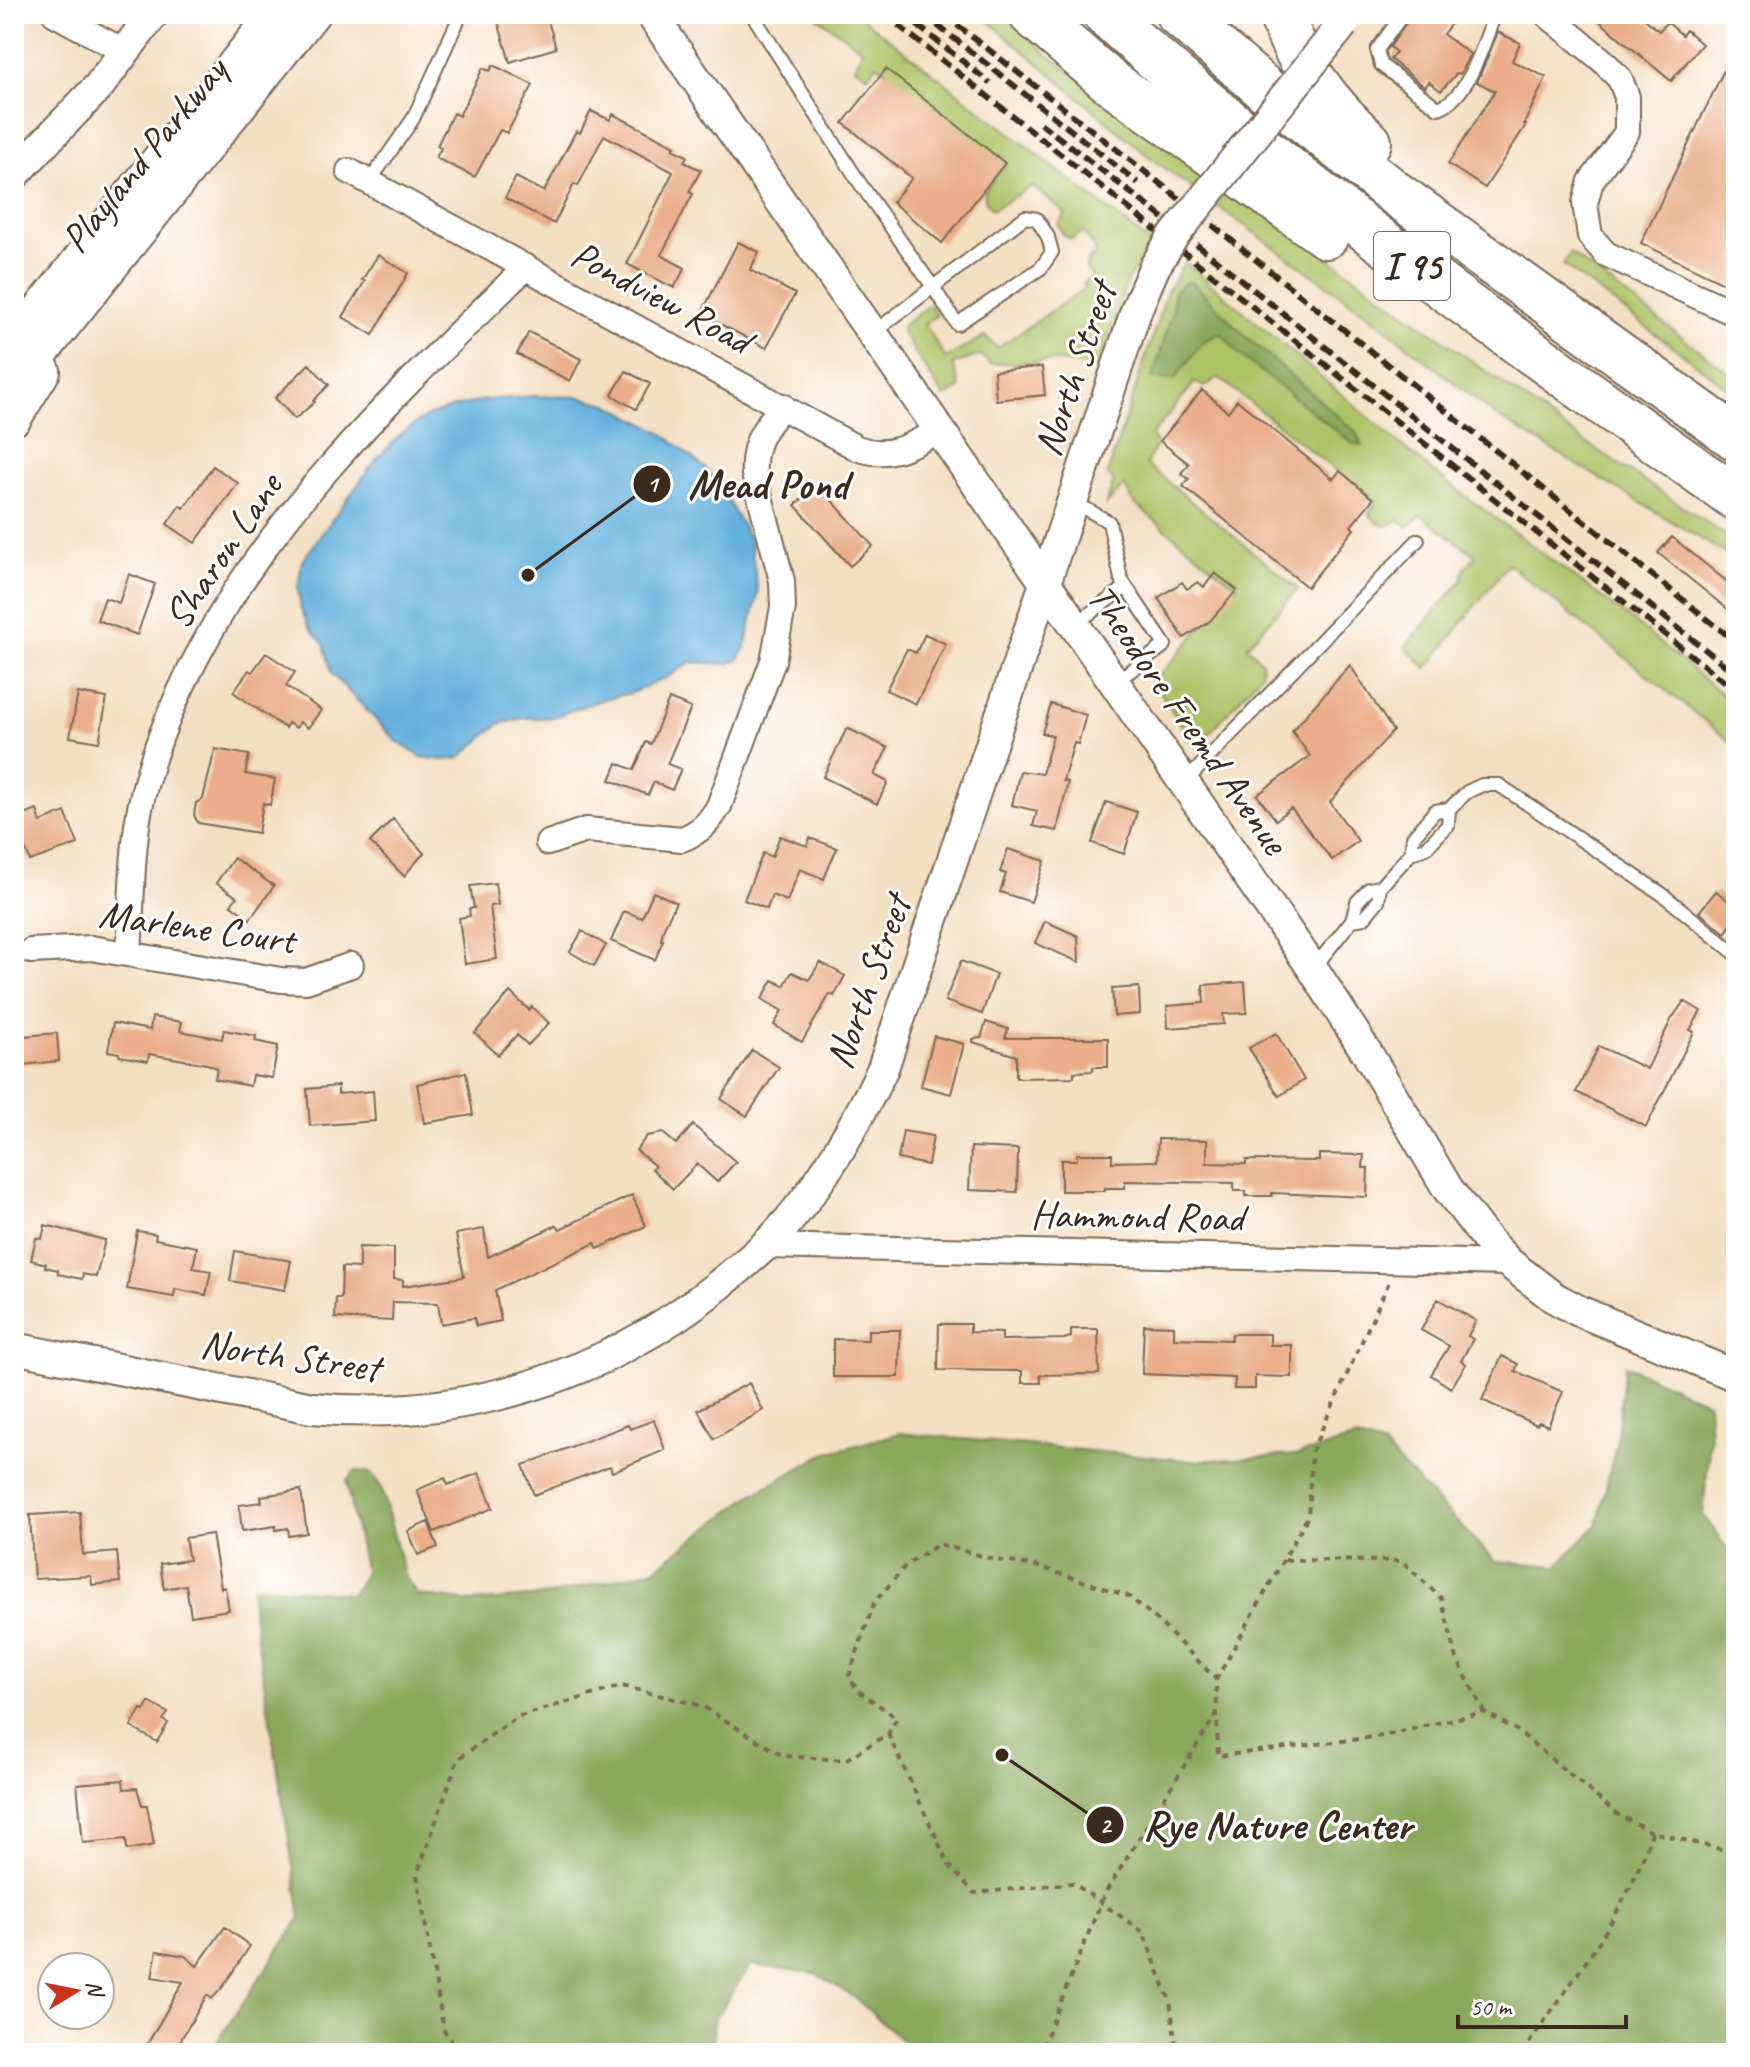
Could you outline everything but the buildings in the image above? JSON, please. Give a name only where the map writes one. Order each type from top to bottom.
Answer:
[{"type":"highway","points":[[1031,14],[1127,95],[1338,244],[1488,338],[1566,378]]},
{"type":"highway","name":"I 95","points":[[1105,14],[1188,88],[1421,274],[1736,498]]},
{"type":"highway","name":"I 95","points":[[1178,14],[1266,90],[1395,193],[1730,434]]},
{"type":"highway","points":[[1281,14],[1288,34],[1316,86],[1356,130],[1730,434]]},
{"type":"main road","name":"Playland Parkway","points":[[14,342],[275,14]]},
{"type":"main road","name":"Playland Parkway","points":[[14,387],[312,14]]},
{"type":"main road","points":[[14,418],[88,295]]},
{"type":"street","points":[[55,14],[125,52]]},
{"type":"street","points":[[14,175],[76,113],[153,14]]},
{"type":"street","name":"Theodore Fremd Avenue","points":[[651,14],[1313,969],[1448,1189],[1480,1232],[1509,1263],[1553,1297],[1579,1311],[1736,1376]]},
{"type":"street","points":[[1546,14],[1602,60],[1620,79],[1627,97],[1627,132],[1591,181],[1585,203],[1590,236],[1606,254],[1736,314]]},
{"type":"street","name":"North Street","points":[[14,1348],[312,1408],[350,1411],[431,1408],[519,1390],[598,1362],[673,1320],[764,1246],[794,1214],[819,1179],[864,1107],[883,1068],[1044,582],[1137,308],[1154,268],[1173,237],[1347,19]]},
{"type":"street","name":"Pondview Road","points":[[359,176],[871,453],[905,449],[940,430]]},
{"type":"street","name":"Sharon Lane","points":[[129,953],[139,813],[148,776],[171,707],[211,631],[266,545],[326,469],[392,398],[526,267]]},
{"type":"street","points":[[548,843],[586,830],[682,839],[697,833],[710,822],[719,806],[773,661],[780,631],[782,581],[754,474],[753,456],[758,438],[783,406]]},
{"type":"street","name":"Marlene Court","points":[[31,951],[91,948],[281,980],[306,981],[351,965]]},
{"type":"street","name":"Hammond Road","points":[[764,1246],[1509,1263]]},
{"type":"lane","points":[[359,176],[413,119],[461,14]]},
{"type":"lane","points":[[752,14],[859,182],[933,287],[957,324],[1041,268],[1052,252],[1048,237],[1037,219],[1025,217],[933,287],[873,333]]},
{"type":"lane","points":[[1403,14],[1377,50],[1381,65],[1438,108],[1446,106],[1458,94],[1475,66],[1495,14]]},
{"type":"lane","points":[[1072,501],[1109,522],[1121,579],[1165,645],[1114,683]]},
{"type":"lane","points":[[1184,783],[1418,540]]},
{"type":"lane","points":[[1074,625],[1126,587]]},
{"type":"lane","points":[[1411,853],[1413,837],[1435,811],[1449,809],[1482,785],[1499,785],[1662,894],[1736,954]]},
{"type":"lane","points":[[1313,969],[1352,920],[1364,918],[1378,901],[1380,887],[1411,853],[1426,848],[1448,825],[1449,809]]},
{"type":"path","points":[[1398,1260],[1312,1451],[1308,1516],[1216,1679],[1218,1756],[1383,1736],[1484,1712]]},
{"type":"path","points":[[461,2053],[444,2031],[417,1875],[458,1759],[517,1717],[622,1686],[702,1706],[783,1756],[845,1760],[888,1734],[897,1718],[857,1690],[849,1676],[874,1603],[907,1564],[939,1544],[996,1560],[1037,1566],[1128,1596],[1153,1616],[1216,1679]]},
{"type":"path","points":[[1283,1560],[1402,1561],[1441,1598],[1457,1659],[1484,1712],[1518,1731],[1617,1814],[1652,1832],[1736,1853]]},
{"type":"path","points":[[1032,2053],[1044,2043],[1101,1903],[1217,1713]]},
{"type":"path","points":[[888,1734],[949,1865],[974,1893],[1073,1883],[1143,1932],[1170,2001],[1177,2053]]},
{"type":"path","points":[[1523,2052],[1586,1963],[1642,1866],[1652,1832]]},
{"type":"path","points":[[1334,2053],[1359,2053]]},
{"type":"path","points":[[1452,2053],[1598,2053]]},
{"type":"green space","points":[[813,14],[857,14],[1151,243],[1127,281],[1098,368],[1055,361],[990,364],[981,355],[953,364],[960,389],[944,397],[902,332],[903,325],[932,306],[937,315],[924,324],[946,358],[985,336],[997,348],[1084,289],[1084,283],[1092,277],[1086,268],[1087,261],[1097,252],[1083,232],[1072,239],[1064,236],[1058,225],[1066,214],[1032,186],[992,210],[986,202],[984,191],[1005,165],[877,64],[867,76],[855,67],[862,49]]},
{"type":"green space","points":[[980,14],[1007,14],[1049,56],[1573,434],[1736,542],[1736,560],[1496,416],[1370,316],[1153,160]]},
{"type":"green space","points":[[1570,253],[1736,378],[1736,394],[1563,265]]},
{"type":"green space","points":[[1185,262],[1432,471],[1633,621],[1736,706],[1736,746],[1508,564],[1427,668],[1405,647],[1462,580],[1464,569],[1476,556],[1421,515],[1408,527],[1398,520],[1390,525],[1375,521],[1369,513],[1376,503],[1218,377],[1204,387],[1195,382],[1151,436],[1157,444],[1146,464],[1298,589],[1247,646],[1262,662],[1261,674],[1206,737],[1192,742],[1154,682],[1237,587],[1135,504],[1124,485],[1105,506],[1114,481],[1107,475],[1167,292]]},
{"type":"green space","points":[[1192,282],[1243,334],[1355,431],[1362,446],[1352,443],[1239,354],[1221,333],[1202,342],[1175,379],[1152,379],[1173,311],[1174,292],[1184,283]]},
{"type":"green space","points":[[1625,1365],[1708,1403],[1710,1438],[1703,1514],[1736,1562],[1736,2053],[913,2053],[855,1998],[815,1973],[751,1965],[713,2021],[714,2053],[209,2053],[301,1917],[252,1606],[252,1589],[259,1586],[352,1594],[365,1573],[346,1482],[355,1471],[370,1472],[381,1487],[404,1574],[417,1595],[472,1602],[550,1595],[653,1570],[750,1496],[824,1454],[900,1433],[1197,1461],[1299,1455],[1356,1438],[1384,1447],[1495,1561],[1557,1566],[1597,1525],[1616,1445]]},
{"type":"water","points":[[533,396],[580,397],[608,404],[661,432],[706,469],[721,488],[750,540],[758,594],[745,649],[738,660],[727,664],[691,662],[666,678],[631,693],[550,718],[524,718],[499,724],[460,758],[443,760],[421,757],[395,740],[332,674],[324,644],[309,627],[301,610],[298,588],[302,561],[376,460],[401,434],[425,417],[454,407],[486,400]]},
{"type":"railway","points":[[884,14],[1736,691]]},
{"type":"railway","points":[[903,14],[990,83]]},
{"type":"railway","points":[[923,14],[1138,183]]},
{"type":"railway","points":[[943,14],[1736,642]]},
{"type":"railway","points":[[1040,123],[1736,674]]},
{"type":"place","name":"Mead Pond","points":[[528,575]]},
{"type":"place","name":"Rye Nature Center","points":[[1002,1755]]}]
